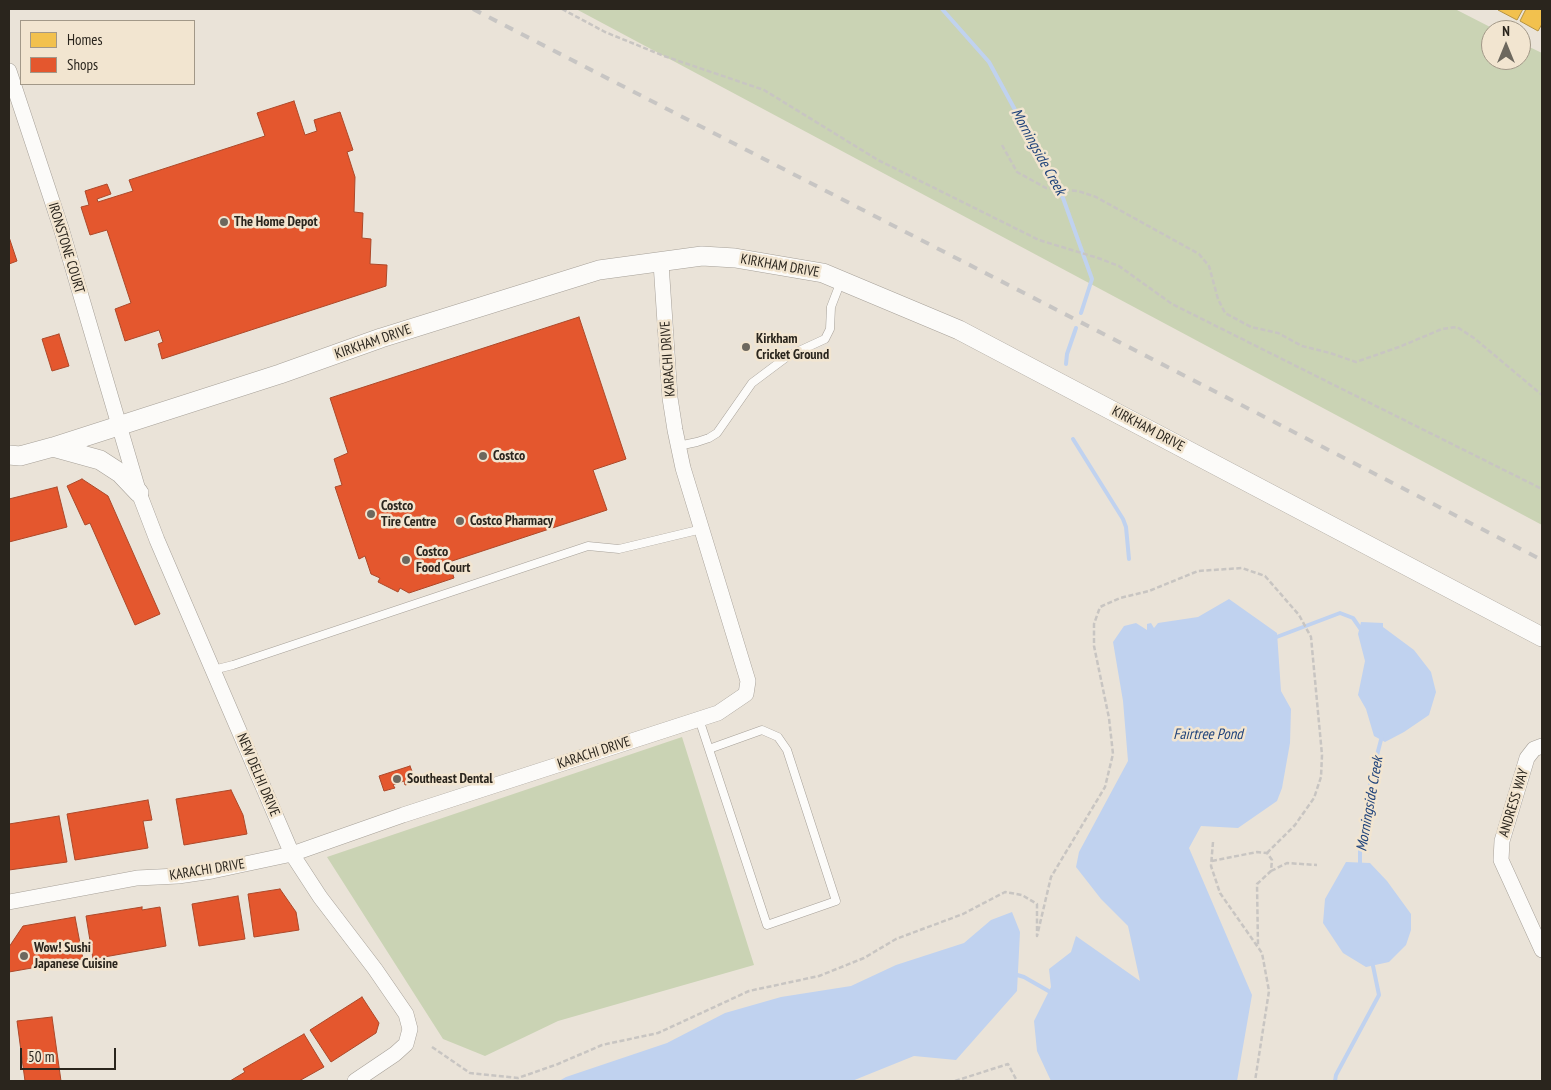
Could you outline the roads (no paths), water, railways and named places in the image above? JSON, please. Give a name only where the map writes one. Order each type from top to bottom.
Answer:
[{"type":"street","name":"IRONSTONE COURT","points":[[9,71],[60,228],[119,426]]},
{"type":"street","name":"KIRKHAM DRIVE","points":[[13,460],[280,374],[381,338],[599,270],[702,256],[735,258],[823,273],[959,330],[1542,637]]},
{"type":"street","name":"KARACHI DRIVE","points":[[9,902],[137,878],[178,876],[212,871],[292,854],[403,815],[718,713],[746,694],[748,681],[678,446],[670,398],[661,263]]},
{"type":"street","name":"NEW DELHI DRIVE","points":[[119,426],[139,493],[156,540],[292,854],[320,897],[375,969],[406,1014],[410,1029],[406,1044],[395,1054],[355,1081]]},
{"type":"street","points":[[53,447],[100,460],[120,473],[139,493]]},
{"type":"street","name":"ANDRESS WAY","points":[[1542,746],[1534,749],[1527,758],[1502,841],[1501,860],[1542,950]]},
{"type":"lane","points":[[678,446],[709,438],[717,433],[752,382],[788,356],[825,339],[829,335],[831,307],[841,281]]},
{"type":"lane","points":[[213,670],[233,665],[588,546],[619,549],[702,529]]},
{"type":"lane","points":[[699,719],[767,925],[836,901],[787,750],[778,737],[762,730],[709,749]]},
{"type":"water","name":"Fairtree Pond","points":[[1229,599],[1277,633],[1281,691],[1291,709],[1290,743],[1282,788],[1277,801],[1238,828],[1201,826],[1189,848],[1252,995],[1237,1081],[1051,1081],[1037,1051],[1034,1021],[1051,987],[1049,969],[1071,952],[1076,936],[1140,981],[1128,926],[1101,899],[1076,867],[1079,852],[1128,761],[1123,701],[1113,642],[1124,626],[1136,623],[1147,630],[1147,624],[1151,623],[1154,628],[1158,623],[1198,617]]},
{"type":"water","points":[[1361,622],[1383,623],[1383,627],[1414,650],[1431,672],[1436,692],[1429,715],[1385,742],[1374,736],[1366,709],[1358,695],[1365,661],[1358,634]]},
{"type":"water","points":[[1346,862],[1370,863],[1387,881],[1411,914],[1411,930],[1406,945],[1389,962],[1366,967],[1343,953],[1323,923],[1325,899]]},
{"type":"water","points":[[1012,912],[1020,932],[1017,991],[956,1060],[914,1056],[852,1081],[559,1081],[667,1043],[725,1013],[781,997],[851,986],[896,965],[964,943],[991,920]]},
{"type":"waterway","name":"Morningside Creek","points":[[942,9],[989,62],[1063,198],[1092,279],[1081,313]]},
{"type":"waterway","name":"Morningside Creek","points":[[1066,364],[1067,354],[1076,328]]},
{"type":"waterway","name":"Morningside Creek","points":[[1073,439],[1123,519],[1126,527],[1129,559]]},
{"type":"waterway","name":"Morningside Creek","points":[[1274,638],[1340,613],[1353,618],[1362,631]]},
{"type":"waterway","name":"Morningside Creek","points":[[1360,865],[1360,846],[1372,810],[1370,782],[1382,736]]},
{"type":"waterway","name":"Morningside Creek","points":[[1335,1081],[1336,1075],[1379,995],[1372,961]]},
{"type":"waterway","points":[[1014,974],[1024,977],[1052,993]]},
{"type":"railway","points":[[473,9],[1542,560]]},
{"type":"place","name":"The Home Depot","points":[[224,222]]},
{"type":"place","name":"Kirkham Cricket Ground","points":[[746,347]]},
{"type":"place","name":"Costco","points":[[483,456]]},
{"type":"place","name":"Costco Tire Centre","points":[[371,514]]},
{"type":"place","name":"Costco Pharmacy","points":[[460,521]]},
{"type":"place","name":"Costco Food Court","points":[[406,560]]},
{"type":"place","name":"Southeast Dental","points":[[397,779]]},
{"type":"place","name":"Wow! Sushi Japanese Cuisine","points":[[24,956]]}]
